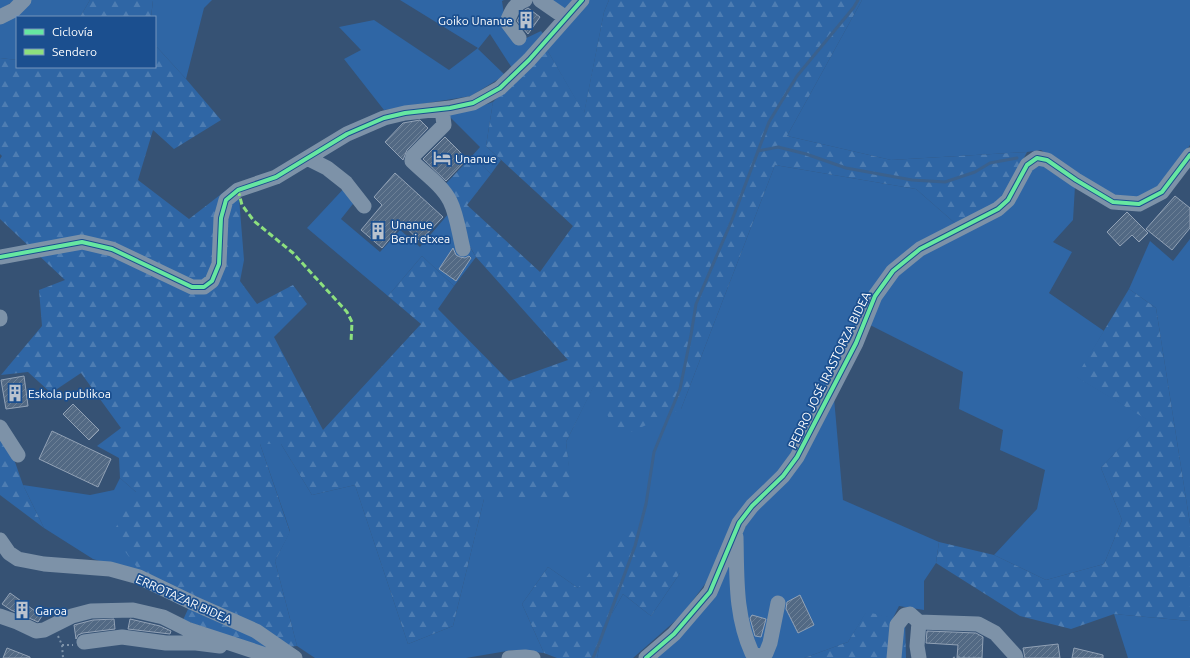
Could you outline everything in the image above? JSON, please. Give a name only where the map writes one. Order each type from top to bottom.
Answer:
[{"type":"street","points":[[0,17],[14,10],[24,0]]},
{"type":"street","points":[[519,38],[507,22],[514,6],[525,0]]},
{"type":"street","points":[[540,0],[566,18]]},
{"type":"street","points":[[0,257],[82,242],[112,249],[192,287],[204,287],[212,281],[219,264],[221,218],[226,200],[238,190],[276,177],[347,134],[384,118],[405,113],[442,109],[472,103],[500,88],[529,60],[582,0]]},
{"type":"street","points":[[442,109],[444,126],[413,156],[412,161],[444,191],[450,201],[463,249]]},
{"type":"street","name":"PEDRO JOSÉ IRASTORZA BIDEA","points":[[646,658],[674,634],[710,592],[739,523],[752,506],[783,476],[797,457],[856,343],[875,296],[893,271],[920,249],[998,208],[1008,200],[1027,165],[1037,158],[1047,160],[1076,180],[1113,202],[1139,204],[1162,192],[1190,155]]},
{"type":"street","points":[[307,158],[327,168],[346,183],[364,206]]},
{"type":"street","points":[[0,427],[18,455]]},
{"type":"street","points":[[735,532],[737,595],[745,638],[752,653],[760,657],[766,653],[770,643],[778,603]]},
{"type":"street","name":"ERROTAZAR BIDEA","points":[[0,540],[9,553],[18,559],[44,564],[110,569],[139,577],[256,631],[295,658]]},
{"type":"street","name":"ERROTAZAR BIDEA","points":[[0,616],[36,631],[44,630],[72,616],[91,611],[133,610],[163,617],[187,629],[275,658]]},
{"type":"street","points":[[894,658],[897,625],[905,615],[910,614],[919,622],[978,624],[995,633],[1016,658]]},
{"type":"street","points":[[919,622],[917,646],[919,658]]},
{"type":"street","name":"ERROTAZAR BIDEA","points":[[84,642],[122,637],[166,643],[196,643],[253,650]]},
{"type":"street","points":[[509,658],[533,658]]},
{"type":"path","points":[[53,626],[62,646],[63,658]]},
{"type":"path","points":[[953,658],[983,658]]},
{"type":"green space","points":[[0,0],[15,0],[0,10]]},
{"type":"green space","points":[[30,0],[90,0],[81,16],[16,16],[16,60],[0,58],[0,21]]},
{"type":"green space","points":[[90,0],[153,0],[151,16],[81,16]]},
{"type":"green space","points":[[151,0],[212,0],[204,8],[186,79],[156,46],[156,16],[151,16],[153,1]]},
{"type":"green space","points":[[400,0],[504,0],[502,1],[506,27],[518,42],[541,31],[545,36],[512,68],[490,34],[478,49],[505,75],[471,96],[384,110],[344,59],[361,50],[339,27],[374,20],[449,70],[478,48]]},
{"type":"green space","points":[[548,0],[574,0],[566,10]]},
{"type":"green space","points":[[589,0],[609,0],[604,12],[584,114],[546,48]]},
{"type":"green space","points":[[609,0],[862,0],[787,136],[891,160],[1027,152],[1000,201],[956,224],[916,189],[775,165],[681,409],[618,438],[594,386],[566,442],[573,499],[484,499],[453,626],[408,644],[355,485],[312,495],[281,444],[260,444],[290,532],[275,561],[297,646],[266,649],[183,620],[194,596],[142,574],[112,534],[136,492],[120,478],[119,458],[97,446],[121,428],[81,373],[51,393],[28,372],[1,375],[42,326],[39,290],[65,280],[0,219],[0,159],[2,156],[0,154],[0,58],[16,60],[16,68],[156,68],[156,46],[186,79],[221,120],[174,149],[153,130],[138,180],[189,219],[233,185],[239,198],[244,260],[240,281],[257,304],[293,285],[307,304],[274,337],[323,430],[421,324],[388,296],[422,256],[454,286],[438,309],[509,381],[568,360],[476,257],[438,192],[472,156],[491,174],[467,205],[540,272],[573,226],[486,146],[493,102],[546,48],[584,113],[604,12]]},
{"type":"green space","points":[[862,0],[1190,0],[1190,145],[1162,187],[1143,198],[1120,199],[1079,177],[1041,150],[891,160],[787,136]]},
{"type":"green space","points":[[493,102],[486,146],[501,160],[491,174],[472,156],[480,147],[447,114],[470,110]]},
{"type":"green space","points":[[775,165],[916,189],[956,224],[893,262],[790,459],[711,576],[682,615],[633,658],[597,658],[603,629],[623,594],[651,616],[680,573],[578,588],[548,567],[522,604],[544,653],[513,650],[466,658],[315,658],[297,646],[275,561],[290,531],[260,444],[281,444],[312,495],[355,485],[408,644],[453,626],[484,499],[572,499],[566,442],[594,385],[681,409]]},
{"type":"green space","points":[[1037,165],[1047,165],[1075,186],[1073,220],[1053,242],[1072,252],[1049,293],[1104,331],[1077,377],[1147,419],[1101,468],[1122,520],[1104,564],[1046,580],[994,555],[1037,509],[1045,470],[1000,450],[1003,430],[959,409],[963,372],[868,324],[883,290],[895,276]]},
{"type":"green space","points":[[348,184],[360,195],[341,219],[380,252],[400,230],[420,247],[449,213],[476,257],[454,286],[422,256],[388,296],[307,228]]},
{"type":"green space","points":[[1190,239],[1190,524],[1156,308],[1129,289],[1150,241],[1173,261]]},
{"type":"green space","points":[[1129,289],[1156,308],[1190,524],[1190,621],[1114,614],[1071,629],[1020,616],[936,563],[939,542],[994,555],[1046,580],[1104,564],[1122,520],[1101,468],[1146,419],[1076,377]]},
{"type":"green space","points":[[834,398],[843,500],[939,542],[936,563],[924,581],[924,610],[899,606],[893,618],[866,613],[848,642],[804,658],[654,658],[734,548],[753,513]]},
{"type":"green space","points":[[0,435],[15,462],[23,485],[44,528],[0,495]]},
{"type":"green space","points":[[120,478],[136,492],[142,574],[93,559],[44,528],[23,485],[90,495],[114,490]]},
{"type":"green space","points":[[631,519],[680,573],[651,616],[623,594],[603,629],[597,658],[557,658],[544,653],[522,604],[548,567],[578,588]]},
{"type":"green space","points":[[866,612],[905,620],[906,658],[804,658],[848,642]]},
{"type":"green space","points":[[1114,614],[1190,621],[1190,658],[1128,658]]},
{"type":"building","name":"Goiko Unanue","points":[[528,8],[540,17],[528,34],[517,21],[522,12]]},
{"type":"building","points":[[420,120],[428,128],[407,150],[403,160],[385,142],[403,123]]},
{"type":"building","name":"Unanue","points":[[445,137],[467,159],[446,181],[423,159]]},
{"type":"building","points":[[395,173],[443,217],[420,241],[402,224],[382,248],[361,230],[382,205],[374,197]]},
{"type":"building","points":[[1175,196],[1190,208],[1190,228],[1172,250],[1146,229]]},
{"type":"building","points":[[1127,212],[1148,233],[1139,242],[1132,235],[1120,246],[1107,232]]},
{"type":"building","points":[[453,248],[456,255],[465,258],[469,256],[471,258],[456,281],[439,269]]},
{"type":"building","name":"Eskola publikoa","points":[[24,376],[28,406],[6,409],[1,380]]},
{"type":"building","points":[[73,404],[99,430],[89,440],[63,414]]},
{"type":"building","points":[[52,431],[111,459],[98,487],[39,459]]},
{"type":"building","name":"Garoa","points":[[10,593],[42,616],[38,622],[11,610],[2,604]]},
{"type":"building","points":[[800,595],[814,625],[798,633],[786,609],[787,602]]},
{"type":"building","points":[[752,615],[766,619],[761,637],[755,636],[750,618]]},
{"type":"building","points":[[114,619],[115,629],[83,633],[78,635],[76,639],[74,625],[93,620]]},
{"type":"building","points":[[130,619],[160,626],[171,631],[170,634],[128,629]]},
{"type":"building","points":[[927,631],[976,633],[983,637],[982,658],[957,658],[958,645],[926,643]]},
{"type":"building","points":[[1058,644],[1060,658],[1025,658],[1023,648]]},
{"type":"building","points":[[7,648],[30,657],[30,658],[3,658]]},
{"type":"building","points":[[1074,648],[1103,655],[1103,658],[1072,658]]},
{"type":"waterway","points":[[593,658],[635,546],[646,504],[654,452],[680,389],[696,304],[732,220],[769,122],[797,76],[854,7],[858,0]]},
{"type":"waterway","points":[[758,151],[778,147],[806,154],[846,168],[912,180],[945,182],[975,172],[990,163],[1017,158]]},
{"type":"marked path","points":[[238,190],[242,205],[254,221],[293,253],[347,312],[352,322],[351,342]]},
{"type":"cycle path","points":[[0,257],[82,242],[112,249],[192,287],[204,287],[212,281],[219,264],[221,218],[226,200],[238,190],[276,177],[347,134],[384,118],[405,113],[450,108],[473,103],[500,88],[529,60],[582,0]]},
{"type":"cycle path","points":[[646,658],[674,634],[710,592],[739,523],[752,506],[783,476],[797,457],[856,343],[875,296],[893,271],[920,249],[998,209],[1008,200],[1027,165],[1037,158],[1047,160],[1076,180],[1113,202],[1139,204],[1162,192],[1190,155]]},
{"type":"place","name":"Goiko Unanue","points":[[526,20]]},
{"type":"place","name":"Unanue","points":[[442,158]]},
{"type":"place","name":"Unanue Berri etxea","points":[[378,231]]},
{"type":"place","name":"Eskola publikoa","points":[[15,393]]},
{"type":"place","name":"Garoa","points":[[22,610]]}]
